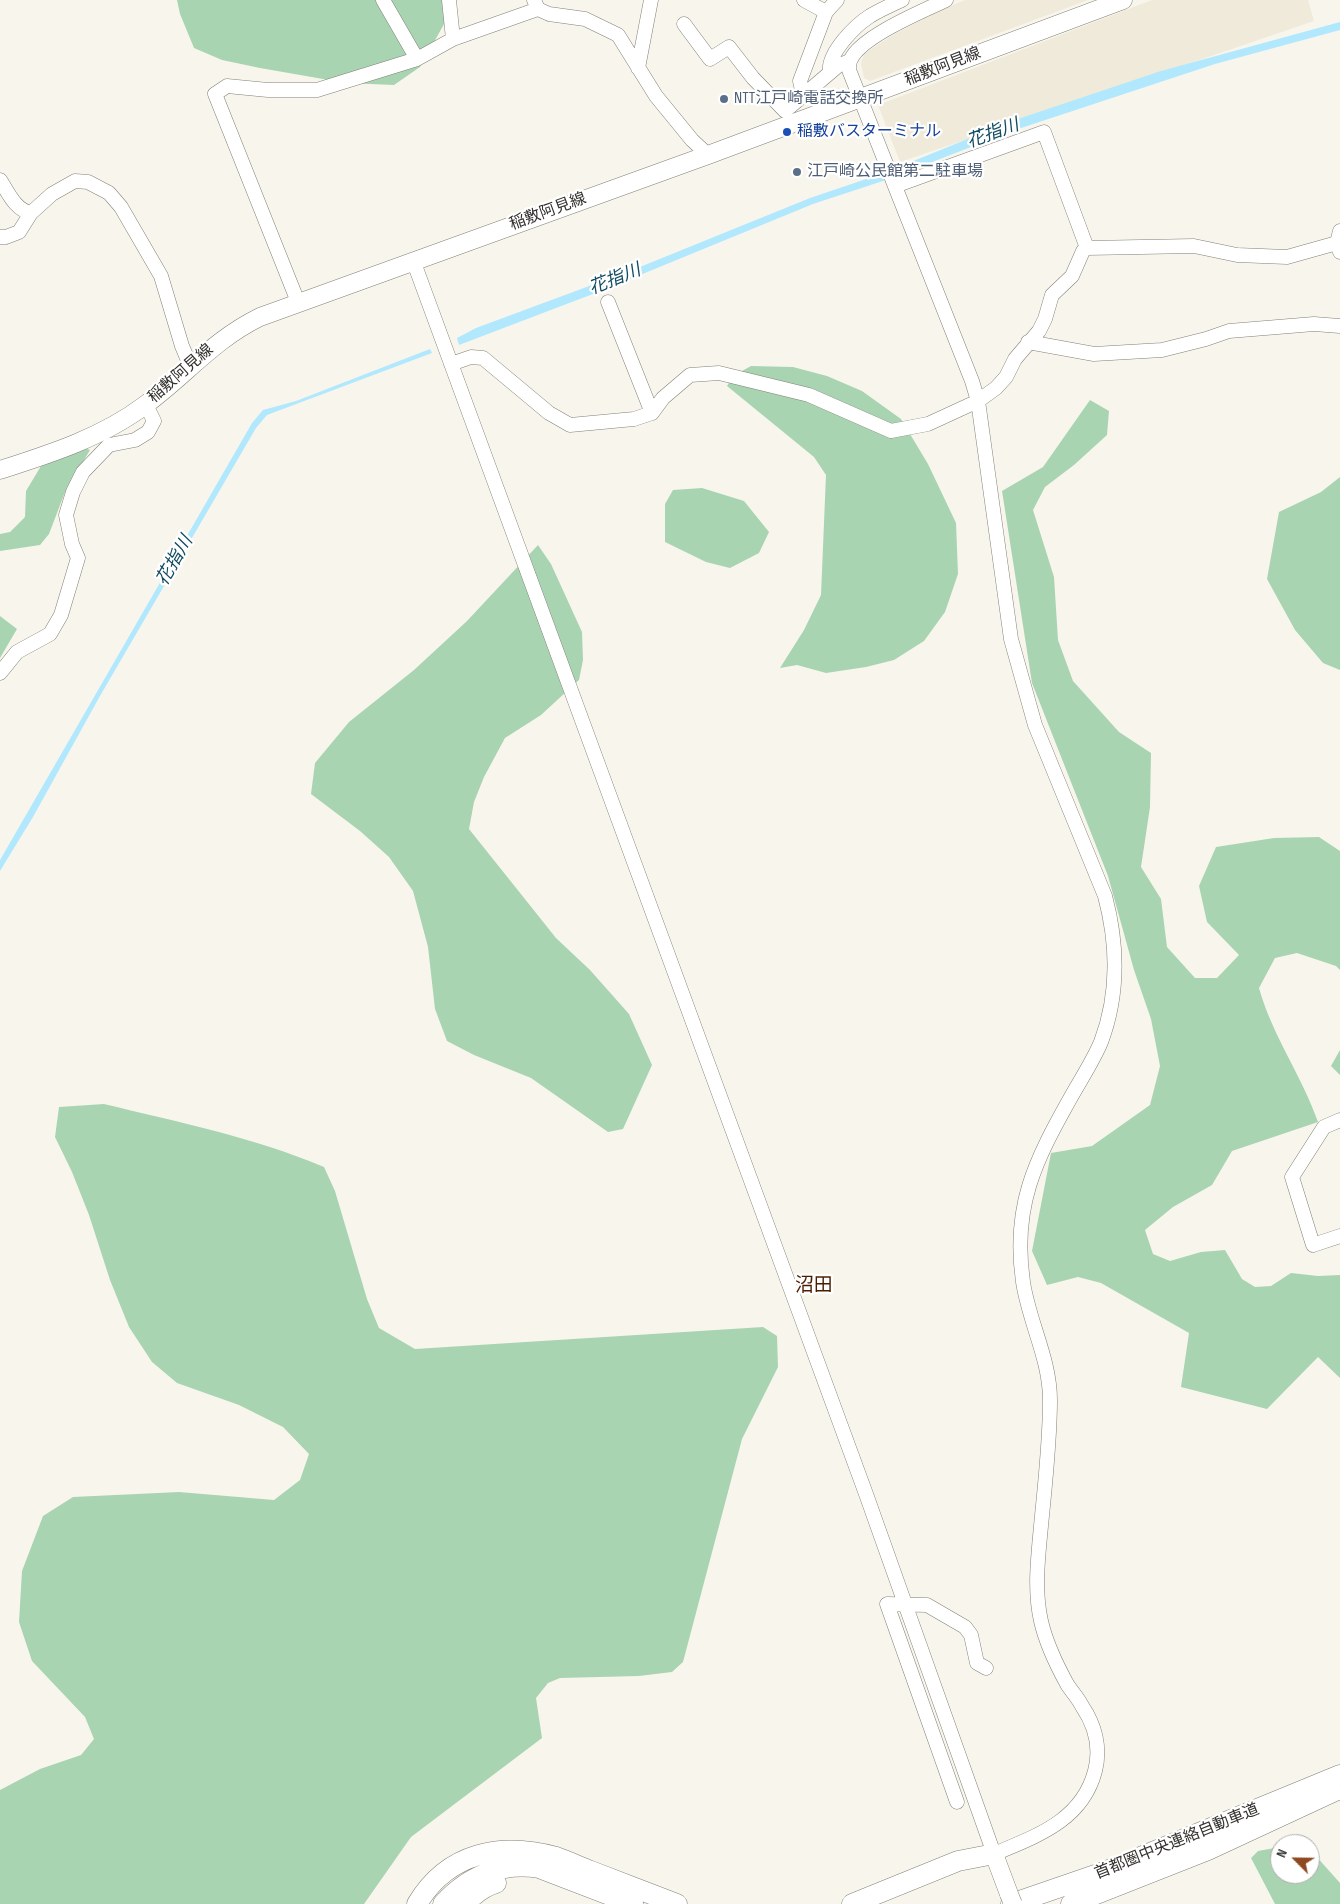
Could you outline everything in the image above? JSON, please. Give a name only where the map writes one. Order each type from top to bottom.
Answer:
[{"type":"highway","name":"首都圏中央連絡自動車道","points":[[1011,1901],[1104,1872],[1340,1775]]},
{"type":"highway","name":"首都圏中央連絡自動車道","points":[[1070,1904],[1208,1850],[1340,1789]]},
{"type":"highway","points":[[417,1904],[422,1894],[445,1872],[455,1864],[480,1853],[512,1850],[535,1852],[558,1858],[586,1878]]},
{"type":"highway","points":[[852,1904],[958,1861],[994,1854]]},
{"type":"highway","points":[[880,1904],[971,1869],[994,1854]]},
{"type":"highway","points":[[429,1904],[440,1889],[455,1876],[467,1869],[500,1858],[536,1857],[586,1878],[633,1904]]},
{"type":"highway","points":[[442,1904],[455,1890],[472,1879],[510,1866],[539,1868],[586,1878],[677,1904]]},
{"type":"highway","points":[[465,1904],[475,1893],[486,1886],[519,1878],[586,1878]]},
{"type":"main road","name":"稲敷阿見線","points":[[0,470],[84,440],[108,429],[146,405],[228,334],[244,325],[298,302],[708,155],[1123,0]]},
{"type":"main road","points":[[994,1854],[1011,1901]]},
{"type":"street","points":[[383,0],[418,59]]},
{"type":"street","points":[[449,0],[453,39]]},
{"type":"street","points":[[638,68],[651,0]]},
{"type":"street","points":[[804,0],[826,12]]},
{"type":"street","points":[[803,95],[800,81],[826,12],[837,0]]},
{"type":"street","points":[[830,72],[831,61],[838,48],[850,33],[869,17],[902,0]]},
{"type":"street","points":[[413,260],[866,1494],[994,1854],[1049,1830],[1065,1819],[1076,1808],[1086,1793],[1094,1774],[1098,1754],[1091,1721],[1055,1661],[1041,1621],[1038,1603],[1037,1575],[1047,1460],[1050,1397],[1044,1356],[1025,1294],[1020,1248],[1026,1192],[1034,1169],[1047,1140],[1101,1042],[1112,1003],[1115,948],[1112,921],[1105,896],[1035,725],[1010,639],[978,401],[965,360],[850,77],[850,61],[861,47],[893,26],[946,0]]},
{"type":"street","points":[[298,302],[215,94],[227,86],[268,90],[317,90],[418,59],[453,39],[536,5],[549,14],[585,19],[618,36],[668,110],[692,140],[708,155]]},
{"type":"street","points":[[684,24],[710,59],[729,47],[753,78],[785,111],[839,65],[850,61]]},
{"type":"street","points":[[895,185],[1044,132],[1087,248]]},
{"type":"street","points":[[0,180],[15,204],[24,212],[31,213]]},
{"type":"street","points":[[0,237],[6,237],[19,232],[31,213],[52,194],[75,181],[88,182],[109,193],[121,207],[161,276],[182,346],[190,365]]},
{"type":"street","points":[[451,364],[471,356],[483,358],[549,413],[570,424],[634,419],[652,413],[664,398],[690,375],[718,373],[809,395],[891,431],[928,424],[978,401],[1001,383],[1015,359],[1039,331],[1052,295],[1072,276],[1083,251],[1087,248],[1194,246],[1237,255],[1288,257],[1339,242]]},
{"type":"street","points":[[608,302],[652,413]]},
{"type":"street","points":[[1028,342],[1094,354],[1162,350],[1229,331],[1314,324],[1340,326]]},
{"type":"street","points":[[0,672],[17,652],[50,634],[61,615],[78,558],[72,544],[66,515],[73,492],[84,472],[109,445],[135,440],[148,432],[154,421],[146,405]]},
{"type":"street","points":[[1340,1120],[1324,1127],[1292,1177],[1313,1245],[1340,1236]]},
{"type":"street","points":[[957,1802],[888,1604],[927,1605],[965,1627],[971,1635],[977,1663],[986,1668]]},
{"type":"shaded area","points":[[965,0],[1088,0],[870,81],[864,78],[861,64],[864,54],[893,35],[943,9]]},
{"type":"shaded area","points":[[1152,0],[1308,0],[1314,21],[900,162],[878,105]]},
{"type":"green space","points":[[177,0],[454,0],[448,17],[420,67],[394,85],[346,83],[222,60],[194,48],[180,14]]},
{"type":"green space","points":[[751,366],[793,367],[827,376],[862,391],[901,419],[928,464],[956,523],[958,574],[945,612],[924,641],[894,660],[866,667],[826,673],[797,665],[780,668],[804,630],[821,595],[826,475],[814,457],[727,386],[733,376]]},
{"type":"green space","points":[[1090,400],[1109,411],[1107,435],[1074,465],[1045,487],[1033,510],[1054,577],[1058,640],[1073,681],[1119,732],[1151,753],[1150,807],[1141,867],[1161,899],[1167,947],[1195,978],[1217,978],[1239,955],[1207,922],[1199,886],[1216,847],[1274,838],[1319,837],[1340,851],[1340,970],[1336,966],[1297,953],[1275,958],[1259,988],[1271,1022],[1304,1088],[1318,1122],[1232,1151],[1212,1185],[1173,1207],[1145,1230],[1153,1254],[1170,1261],[1201,1252],[1225,1250],[1242,1279],[1255,1287],[1271,1286],[1291,1273],[1318,1276],[1340,1275],[1340,1378],[1318,1357],[1267,1409],[1181,1387],[1189,1333],[1101,1283],[1078,1277],[1047,1285],[1032,1251],[1051,1153],[1092,1146],[1150,1105],[1160,1066],[1151,1019],[1134,970],[1108,876],[1032,683],[1002,491],[1043,467]]},
{"type":"green space","points":[[83,447],[90,450],[65,492],[49,534],[40,545],[0,551],[0,534],[10,532],[25,517],[26,491],[41,466]]},
{"type":"green space","points":[[1340,477],[1340,670],[1323,663],[1295,630],[1267,579],[1279,512],[1321,492]]},
{"type":"green space","points":[[702,488],[744,501],[769,532],[759,553],[730,568],[706,562],[665,542],[665,504],[673,490]]},
{"type":"green space","points":[[538,545],[551,564],[582,632],[583,660],[579,680],[541,715],[505,738],[484,777],[474,802],[469,829],[556,938],[590,970],[629,1014],[652,1065],[623,1129],[608,1132],[531,1078],[474,1055],[447,1041],[435,1009],[428,947],[413,891],[389,857],[360,831],[311,794],[315,763],[349,722],[414,670],[467,621]]},
{"type":"green space","points":[[0,616],[17,629],[0,658]]},
{"type":"green space","points":[[1340,1050],[1340,1075],[1331,1066]]},
{"type":"green space","points":[[104,1104],[243,1139],[297,1156],[324,1167],[335,1191],[367,1299],[379,1328],[415,1349],[763,1327],[777,1336],[778,1367],[742,1439],[683,1662],[672,1672],[639,1676],[560,1678],[548,1683],[536,1698],[542,1738],[411,1837],[364,1904],[0,1904],[0,1790],[40,1769],[81,1755],[94,1739],[85,1717],[32,1661],[19,1622],[22,1571],[43,1516],[73,1497],[179,1492],[274,1500],[300,1480],[309,1454],[283,1427],[239,1405],[177,1383],[152,1362],[129,1327],[110,1280],[89,1215],[72,1172],[55,1137],[59,1107]]},
{"type":"green space","points":[[1270,1849],[1270,1884],[1320,1884],[1320,1861],[1340,1883],[1340,1904],[1275,1904],[1251,1858],[1258,1851]]},
{"type":"water","name":"花指川","points":[[1340,22],[1340,30],[1215,64],[1012,131],[886,180],[813,204],[606,289],[459,345],[457,338],[476,328],[635,269],[810,198],[884,173],[1009,122],[1161,71]]},
{"type":"water","name":"花指川","points":[[430,349],[432,353],[267,415],[256,428],[100,696],[33,817],[0,871],[0,860],[252,423],[263,410],[296,401]]},
{"type":"place","name":"NTT江戸崎電話交換所","points":[[724,99]]},
{"type":"place","name":"稲敷バスターミナル","points":[[787,132]]},
{"type":"place","name":"江戸崎公民館第二駐車場","points":[[797,172]]},
{"type":"district","name":"沼田","points":[[814,1286]]}]
